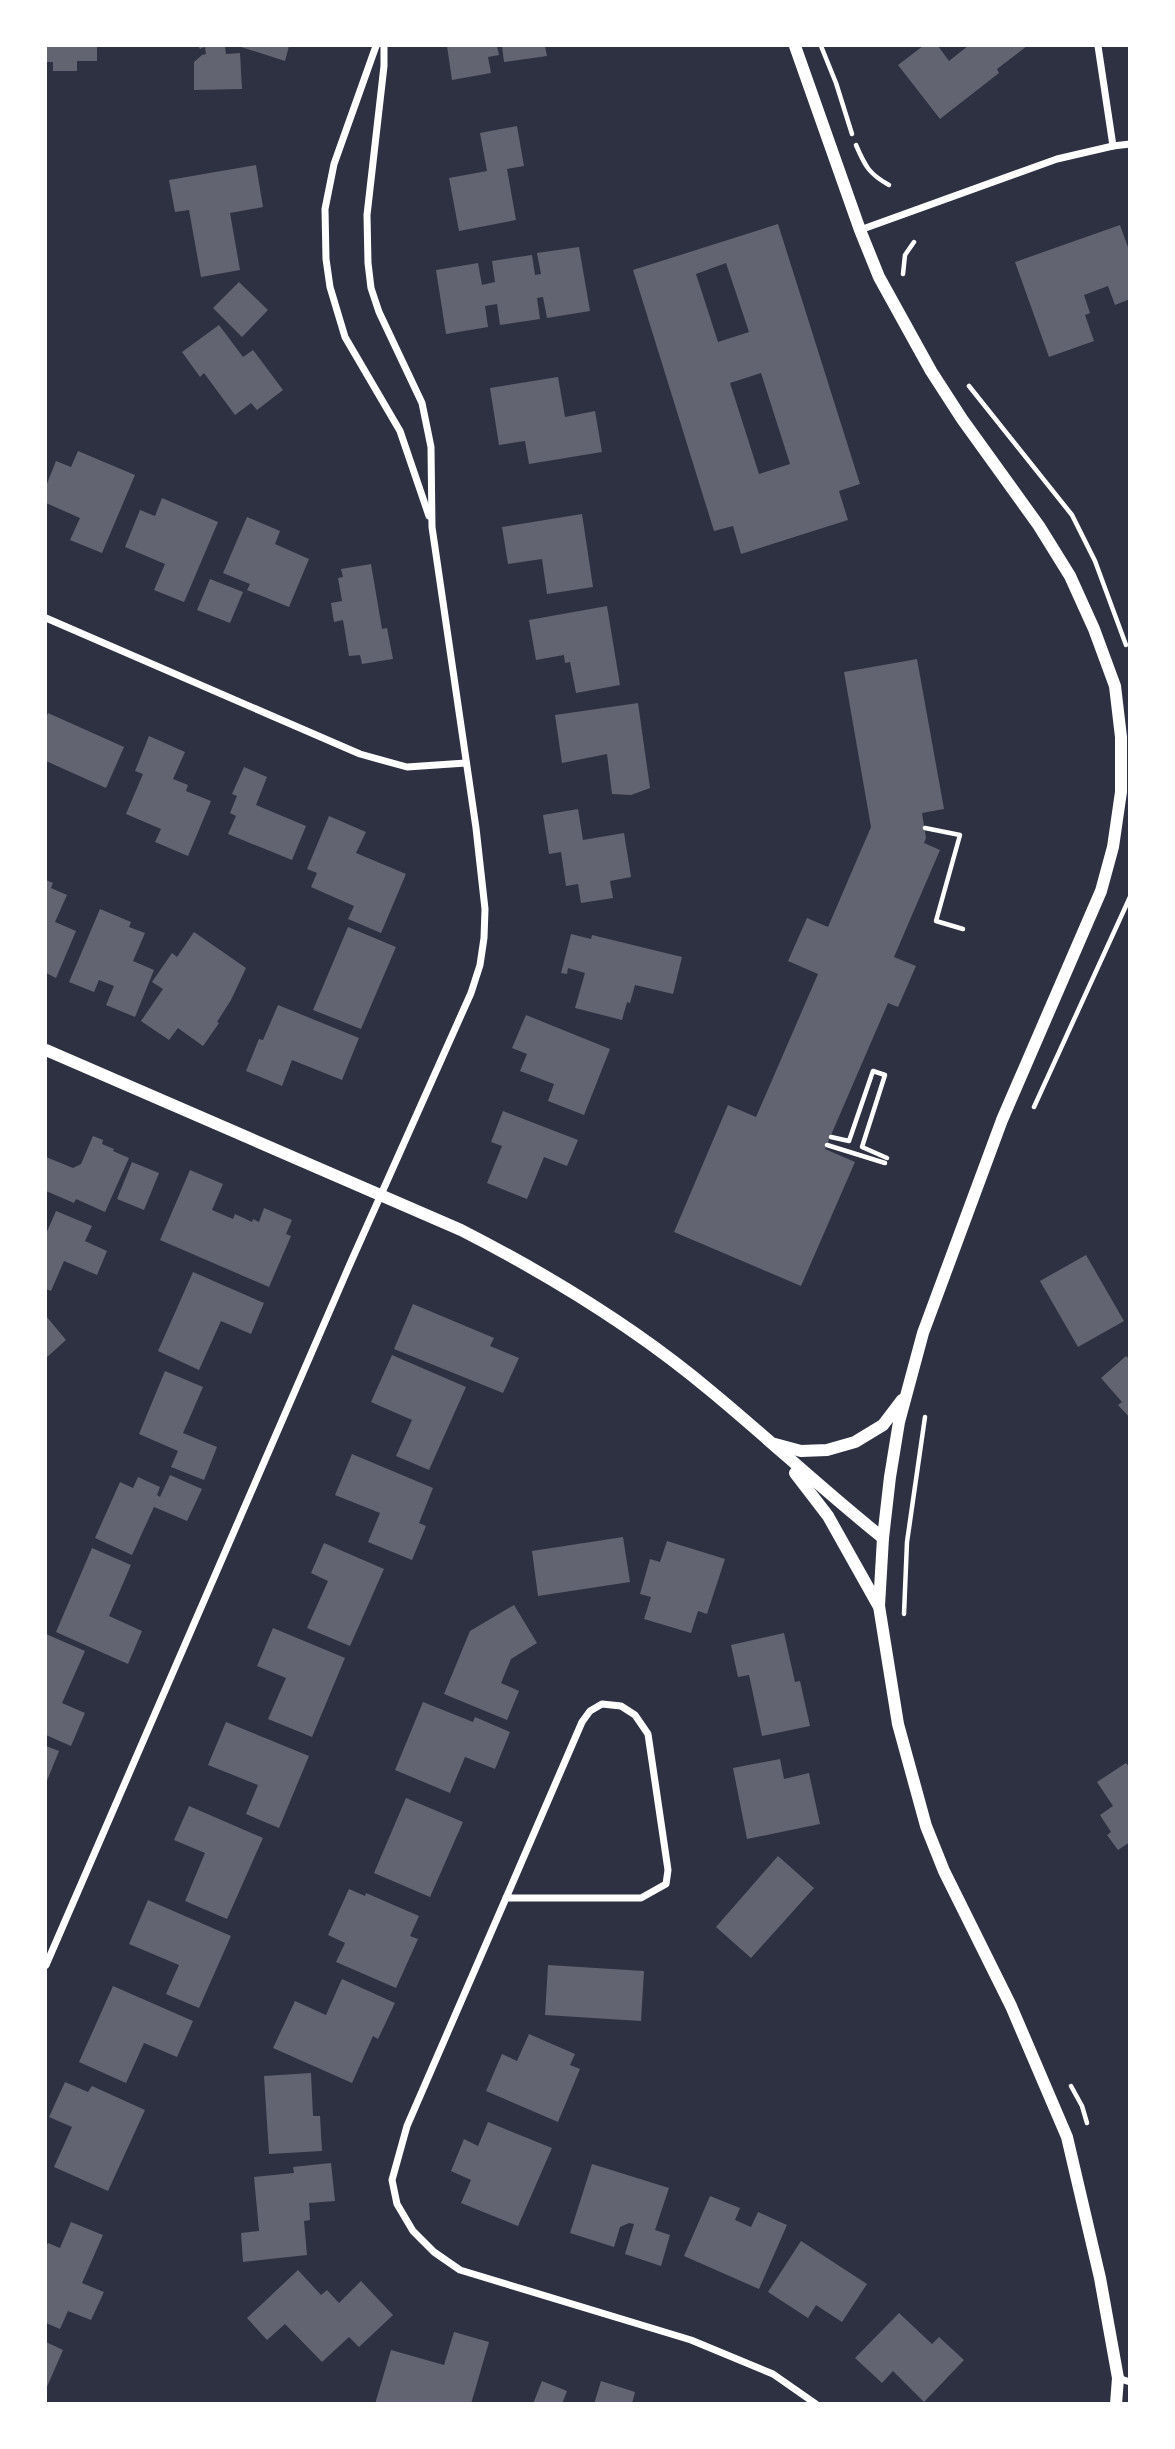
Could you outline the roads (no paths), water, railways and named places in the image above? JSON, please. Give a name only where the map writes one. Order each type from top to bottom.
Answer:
[{"type":"street","points":[[376,46],[334,164],[325,209],[326,259],[330,287],[345,337],[400,431],[432,527]]},
{"type":"street","points":[[46,1965],[471,993],[480,965],[485,909],[476,828],[432,527],[431,447],[427,422],[416,388],[379,312],[371,288],[368,263],[367,215],[384,46]]},
{"type":"street","points":[[795,46],[879,277],[931,371],[1039,526],[1070,576],[1094,629],[1115,686],[1121,737],[1121,792],[1113,847],[1101,891],[1002,1120],[923,1333],[899,1422],[883,1538],[879,1606],[898,1724],[926,1826],[944,1871],[1011,2006],[1067,2137],[1124,2380],[1116,2403]]},
{"type":"street","points":[[1098,46],[1113,146]]},
{"type":"street","points":[[860,230],[1056,159],[1129,144]]},
{"type":"street","points":[[46,618],[360,754],[407,767],[466,763]]},
{"type":"street","points":[[46,1050],[381,1195],[518,1259],[646,1342],[711,1391],[883,1538]]},
{"type":"street","points":[[770,1443],[800,1451],[827,1450],[855,1441],[883,1425],[907,1395]]},
{"type":"street","points":[[770,1443],[828,1516],[879,1606]]},
{"type":"street","points":[[506,1898],[641,1898],[666,1884],[668,1870],[648,1734],[635,1715],[621,1706],[602,1704],[590,1711],[582,1722],[407,2126],[392,2180],[397,2204],[413,2231],[434,2252],[460,2270],[702,2344],[773,2374],[816,2403]]}]
